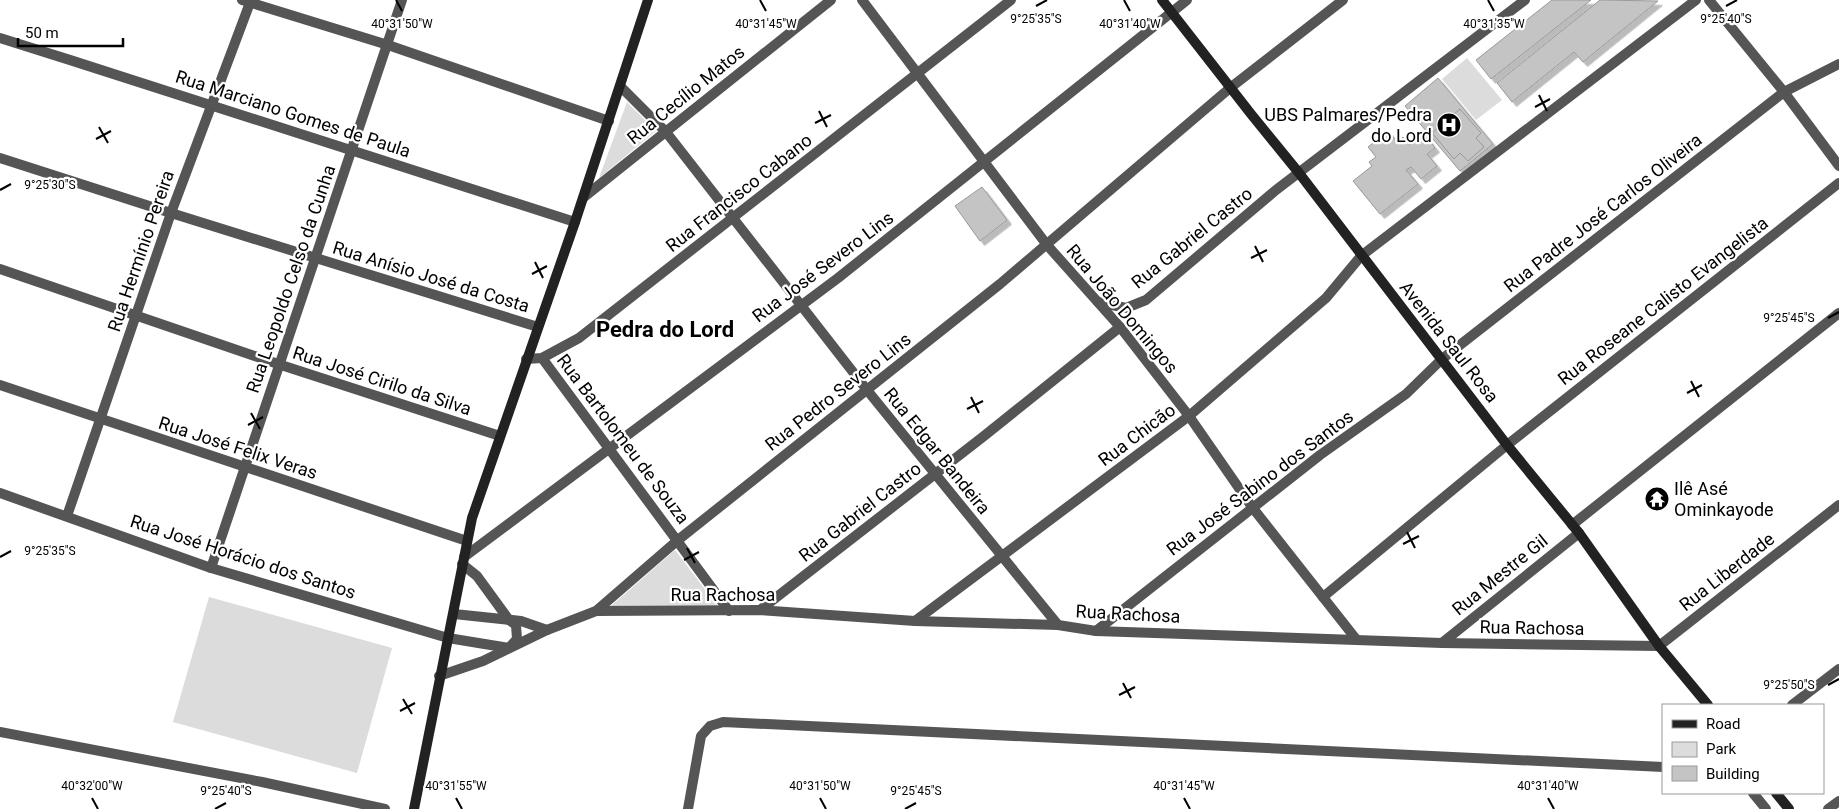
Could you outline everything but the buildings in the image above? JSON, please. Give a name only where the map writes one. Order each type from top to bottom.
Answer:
[{"type":"street","name":"Rua Leopoldo Celso da Cunha","points":[[211,568],[278,364],[353,152],[402,0]]},
{"type":"street","points":[[414,809],[439,676],[454,614],[466,542],[478,498],[584,197],[621,87],[647,0]]},
{"type":"street","name":"Rua Cecílio Matos","points":[[584,197],[831,0]]},
{"type":"street","name":"Rua João Domingos","points":[[862,0],[1047,245],[1120,327],[1189,416],[1252,507],[1356,639]]},
{"type":"street","name":"Rua Francisco Cabano","points":[[526,359],[542,358],[579,338],[1011,0]]},
{"type":"street","name":"Avenida Saul Rosa","points":[[1162,0],[1230,88],[1300,173],[1361,256],[1507,445],[1575,529],[1658,646],[1707,704]]},
{"type":"street","name":"Rua José Severo Lins","points":[[463,560],[838,278],[1187,0]]},
{"type":"street","name":"Rua Pedro Severo Lins","points":[[439,676],[483,661],[547,630],[596,611],[678,540],[1047,245],[1230,88],[1343,0]]},
{"type":"street","name":"Rua Gabriel Castro","points":[[1098,302],[1126,308],[1146,300],[1276,190],[1525,0]]},
{"type":"street","name":"Rua Chicão","points":[[915,621],[1189,416],[1326,298],[1361,256],[1696,0]]},
{"type":"street","points":[[1709,0],[1784,92],[1839,166]]},
{"type":"street","points":[[248,1],[388,45],[609,121]]},
{"type":"street","name":"Rua Hermínio Pereira","points":[[68,516],[170,214],[248,1]]},
{"type":"street","name":"Rua Marciano Gomes de Paula","points":[[0,38],[575,222]]},
{"type":"street","name":"Rua Padre José Carlos Oliveira","points":[[1442,359],[1784,92],[1839,64]]},
{"type":"street","name":"Rua Edgar Bandeira","points":[[621,87],[666,132],[867,390],[1058,625]]},
{"type":"street","name":"Rua Anísio José da Costa","points":[[0,158],[170,214],[538,327]]},
{"type":"street","name":"Rua Roseane Calisto Evangelista","points":[[1323,597],[1507,445],[1839,182]]},
{"type":"street","name":"Rua José Cirilo da Silva","points":[[0,269],[278,364],[500,436]]},
{"type":"street","name":"Rua Mestre Gil","points":[[1442,643],[1575,529],[1839,313]]},
{"type":"street","name":"Rua Gabriel Castro","points":[[760,610],[936,474],[1120,327]]},
{"type":"street","name":"Rua Bartolomeu de Souza","points":[[542,358],[678,540],[728,611]]},
{"type":"street","name":"Rua José Sabino dos Santos","points":[[1096,631],[1320,455],[1406,394],[1442,359]]},
{"type":"street","name":"Rua José Felix Veras","points":[[0,384],[100,420],[466,542]]},
{"type":"street","name":"Rua José Horácio dos Santos","points":[[0,494],[68,516],[211,568],[448,638]]},
{"type":"street","name":"Rua Liberdade","points":[[1658,646],[1839,505]]},
{"type":"street","points":[[448,638],[509,648],[516,642],[518,633],[516,625],[509,620],[463,560]]},
{"type":"street","name":"Rua Rachosa","points":[[596,611],[760,610],[915,621],[1058,625],[1096,631],[1442,643],[1658,646]]},
{"type":"street","points":[[454,614],[533,624],[547,630]]},
{"type":"street","points":[[1793,704],[1839,668]]},
{"type":"street","points":[[688,809],[702,734],[710,726],[723,722],[1662,768]]},
{"type":"street","points":[[0,732],[262,782],[385,809]]},
{"type":"street","points":[[1754,794],[1766,809]]},
{"type":"street","points":[[1777,794],[1789,809]]},
{"type":"street","points":[[1828,809],[1839,801]]},
{"type":"green space","points":[[1467,58],[1502,100],[1476,120],[1442,79]]},
{"type":"green space","points":[[627,102],[656,131],[599,178]]},
{"type":"green space","points":[[675,550],[717,605],[611,606]]},
{"type":"green space","points":[[209,597],[392,648],[357,773],[173,722]]},
{"type":"place","name":"UBS Palmares/Pedra do Lord","points":[[1449,125]]},
{"type":"place","name":"Ilê Asé Ominkayode","points":[[1657,499]]},
{"type":"district","name":"Pedra do Lord","points":[[665,329]]}]
